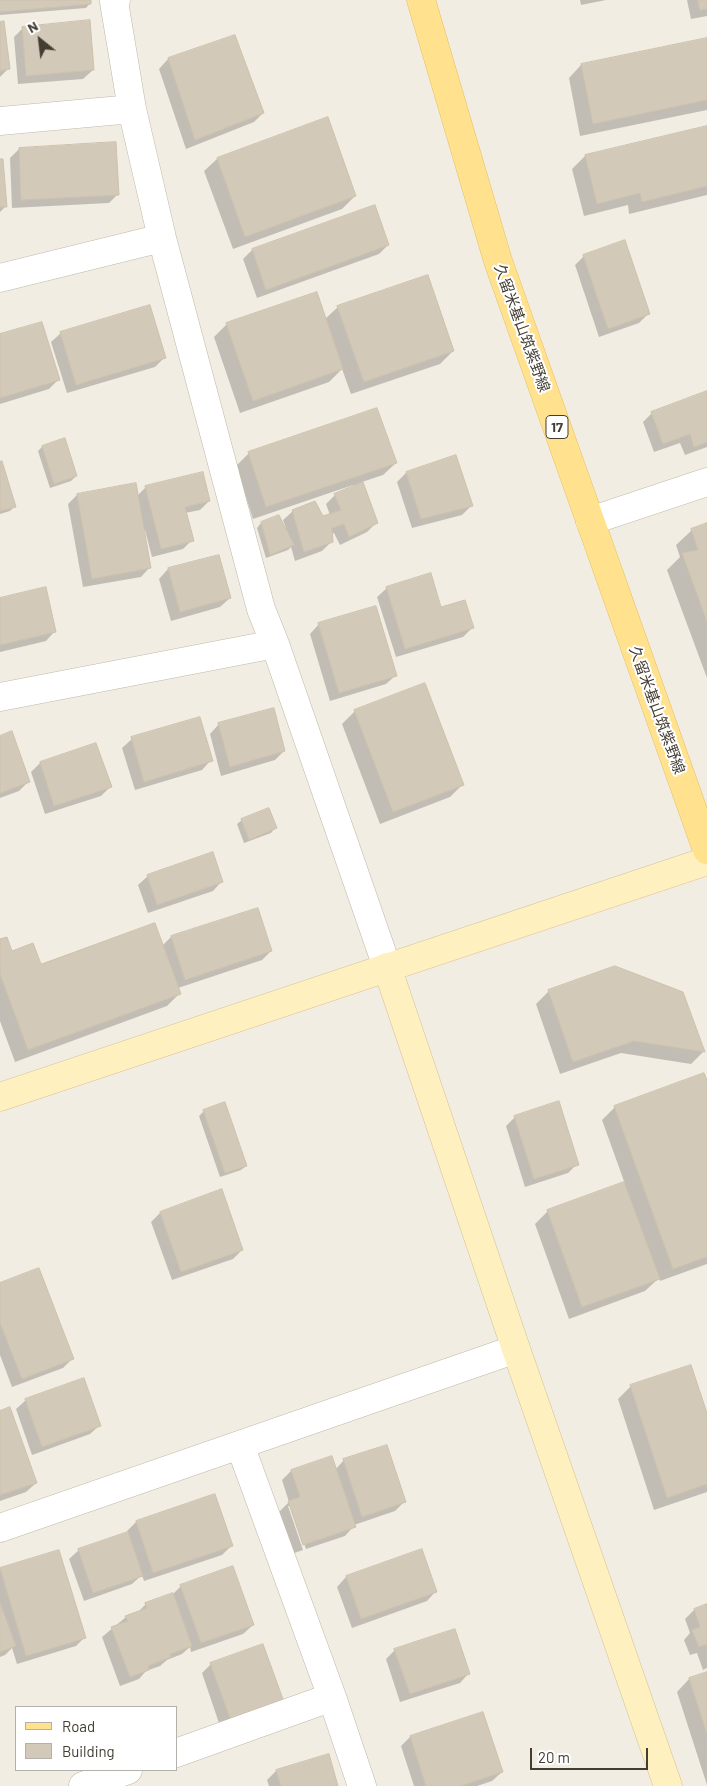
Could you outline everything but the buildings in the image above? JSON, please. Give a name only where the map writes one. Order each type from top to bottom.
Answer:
[{"type":"main road","name":"久留米基山筑紫野線","points":[[420,0],[498,261],[707,850]]},
{"type":"street","points":[[116,0],[114,2],[132,109],[162,238],[261,609],[275,644],[387,967],[516,1349],[668,1786]]},
{"type":"street","points":[[0,121],[132,109]]},
{"type":"street","points":[[0,278],[162,238]]},
{"type":"street","points":[[590,521],[707,482]]},
{"type":"street","points":[[0,697],[275,644]]},
{"type":"street","points":[[1,1094],[707,861]]},
{"type":"street","points":[[0,1528],[516,1349]]},
{"type":"street","points":[[240,1445],[332,1697],[362,1786]]},
{"type":"street","points":[[178,1752],[332,1697]]},
{"type":"street","points":[[83,1786],[125,1771]]}]
